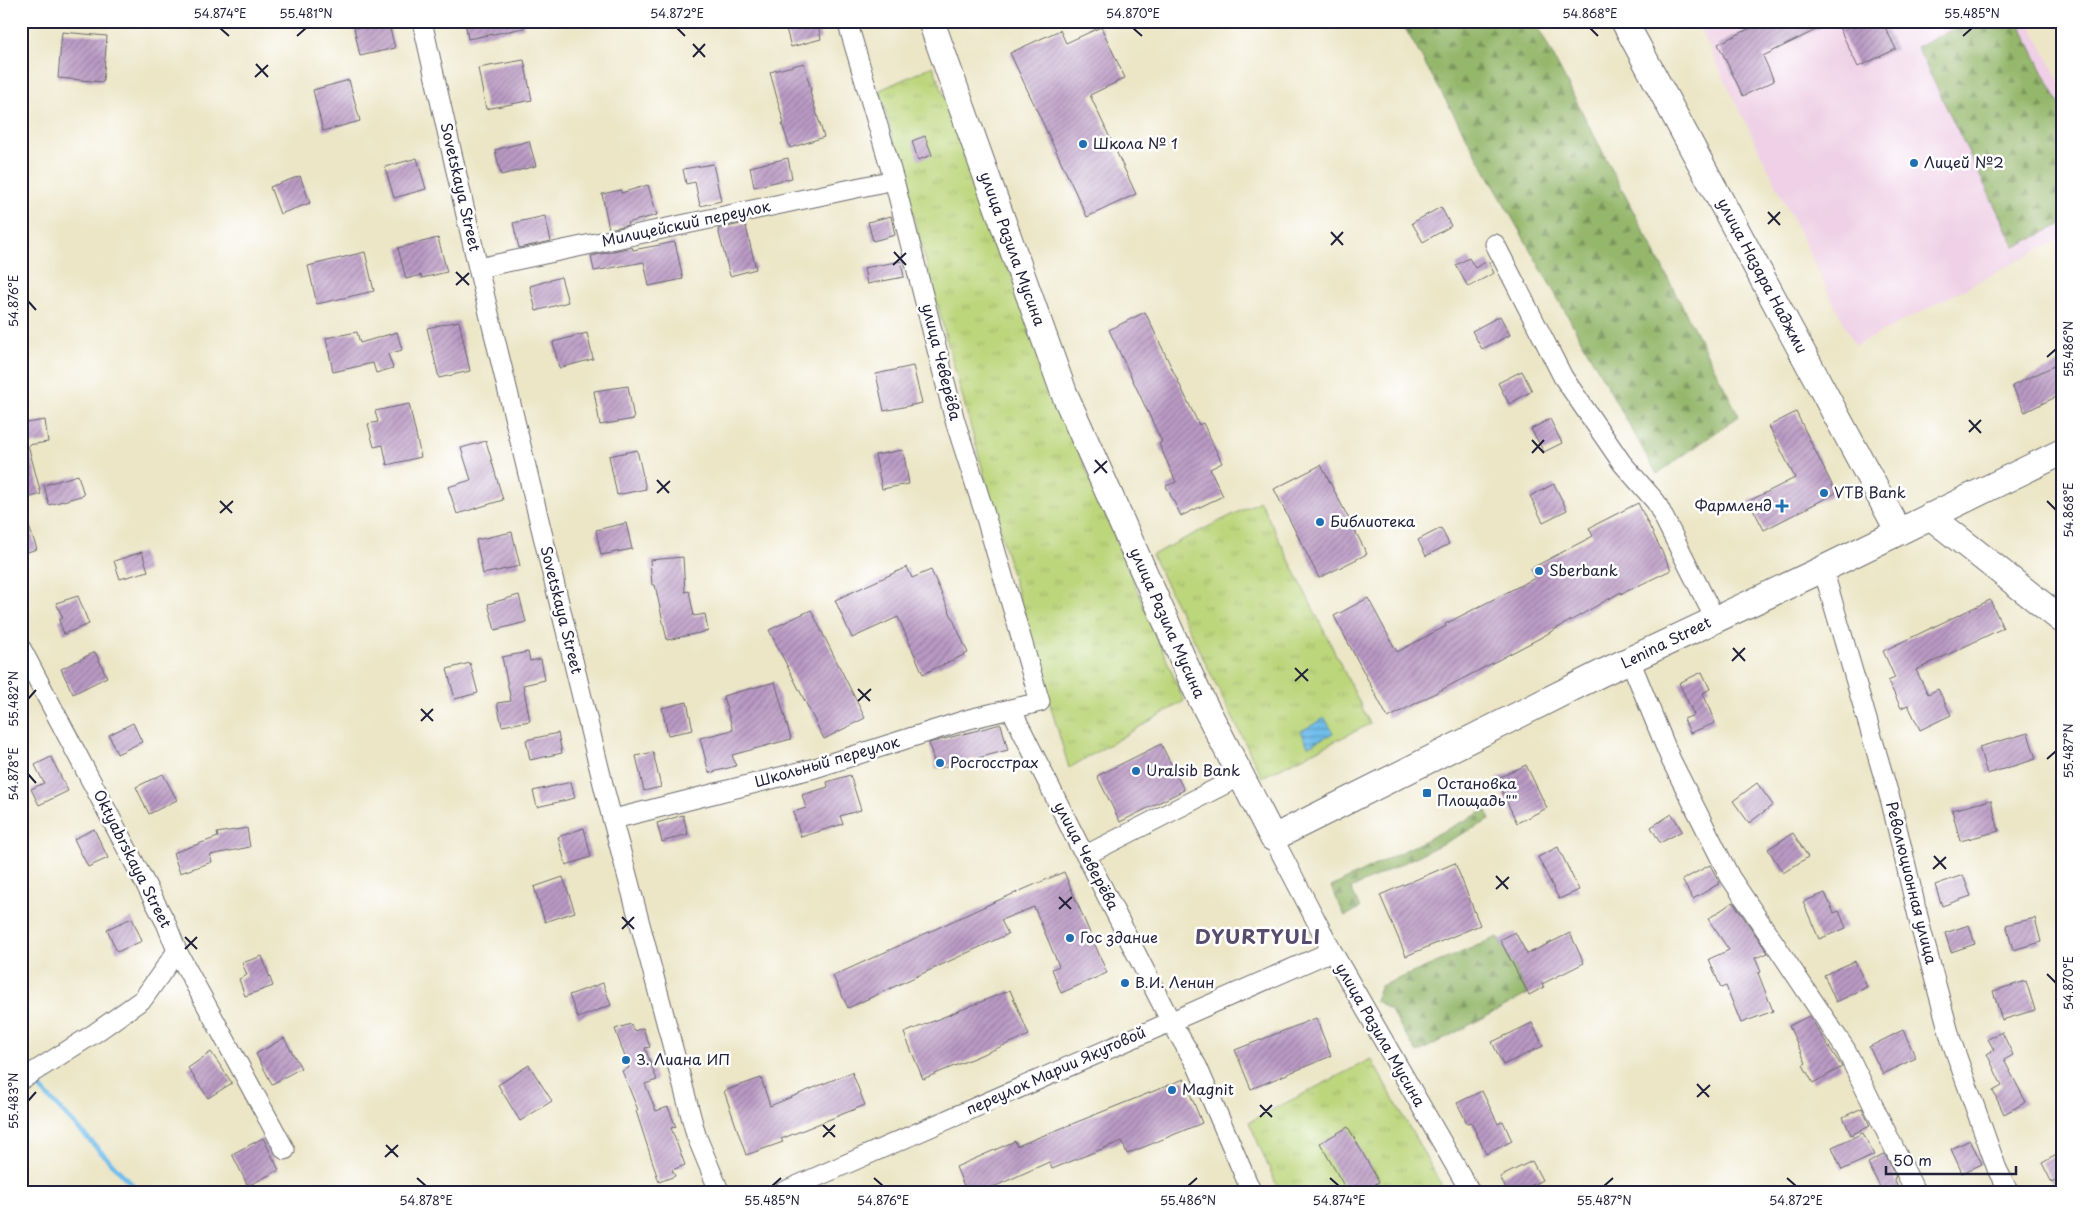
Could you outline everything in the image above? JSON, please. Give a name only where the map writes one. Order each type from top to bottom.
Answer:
[{"type":"main road","name":"улица Разила Мусина","points":[[931,21],[1064,393],[1197,691],[1273,838]]},
{"type":"main road","name":"улица Назара Наджми","points":[[1624,21],[1899,532]]},
{"type":"main road","name":"Lenina Street","points":[[1273,838],[1630,660],[1823,569],[2062,452]]},
{"type":"main road","points":[[1930,516],[2062,620]]},
{"type":"street","name":"Sovetskaya Street","points":[[422,21],[478,268],[604,788],[614,819],[696,1135],[720,1193]]},
{"type":"street","name":"улица Чеверёва","points":[[847,21],[894,180],[955,421],[983,508],[1040,702]]},
{"type":"street","name":"Милицейский переулок","points":[[478,268],[894,180]]},
{"type":"street","points":[[1495,244],[1563,377],[1622,463],[1656,502],[1716,619]]},
{"type":"street","name":"Революционная улица","points":[[1823,569],[1891,802],[1921,929],[1951,1040],[1998,1169],[2009,1193]]},
{"type":"street","name":"Oktyabrskaya Street","points":[[21,648],[166,923],[177,951],[285,1150]]},
{"type":"street","points":[[1630,660],[1671,760],[1730,877],[1846,1050],[1916,1193]]},
{"type":"street","name":"Школьный переулок","points":[[614,819],[815,768],[969,719],[1040,702]]},
{"type":"street","name":"улица Чеверёва","points":[[1011,709],[1170,1020],[1197,1066],[1252,1193]]},
{"type":"street","points":[[1086,855],[1241,776]]},
{"type":"street","name":"улица Разила Мусина","points":[[1273,838],[1332,951],[1471,1193]]},
{"type":"street","points":[[21,1080],[95,1033],[143,999],[177,951]]},
{"type":"street","name":"переулок Марии Якутовой","points":[[780,1193],[1170,1020],[1332,951]]},
{"type":"shaded area","name":"Лицей №2","points":[[1696,21],[2029,21],[2062,87],[2062,238],[1855,346]]},
{"type":"green space","points":[[1401,21],[1535,21],[1739,416],[1657,474]]},
{"type":"green space","points":[[1969,21],[2018,21],[2062,110],[2062,224],[2015,247],[1917,47]]},
{"type":"green space","points":[[933,66],[1070,431],[1184,701],[1069,768],[971,430],[880,90]]},
{"type":"green space","points":[[1260,501],[1370,724],[1262,777],[1152,555]]},
{"type":"green space","points":[[1486,810],[1490,820],[1351,889],[1360,908],[1345,916],[1331,887]]},
{"type":"green space","points":[[1498,937],[1528,994],[1417,1053],[1391,1011],[1375,1000],[1381,986]]},
{"type":"green space","points":[[1371,1059],[1446,1193],[1280,1193],[1249,1122]]},
{"type":"water","points":[[1325,718],[1333,733],[1308,746],[1301,731]]},
{"type":"building","points":[[380,21],[388,21],[395,48],[360,56],[354,28]]},
{"type":"building","points":[[465,21],[524,21],[524,28],[468,39]]},
{"type":"building","points":[[784,21],[817,21],[821,39],[791,47]]},
{"type":"building","points":[[1765,21],[1834,21],[1763,56],[1774,81],[1743,96],[1718,44]]},
{"type":"building","points":[[1836,21],[1882,21],[1896,49],[1858,67]]},
{"type":"building","name":"Школа № 1","points":[[1101,27],[1125,78],[1090,95],[1136,194],[1087,217],[1010,53],[1060,30],[1066,43]]},
{"type":"building","points":[[62,32],[107,36],[103,82],[58,78]]},
{"type":"building","points":[[524,60],[532,100],[486,109],[478,68]]},
{"type":"building","points":[[804,63],[810,92],[824,137],[790,148],[782,124],[784,124],[770,72]]},
{"type":"building","points":[[349,80],[360,121],[323,131],[313,90]]},
{"type":"building","points":[[925,136],[932,155],[918,160],[912,141]]},
{"type":"building","points":[[529,141],[536,166],[501,175],[495,150]]},
{"type":"building","points":[[417,158],[426,189],[394,198],[385,167]]},
{"type":"building","points":[[788,158],[792,178],[754,187],[750,167]]},
{"type":"building","points":[[713,164],[721,201],[700,206],[695,182],[686,184],[683,169]]},
{"type":"building","points":[[300,176],[310,203],[280,214],[270,187]]},
{"type":"building","points":[[648,185],[657,215],[609,229],[602,194],[621,190],[621,193]]},
{"type":"building","points":[[1441,207],[1451,226],[1423,242],[1412,223]]},
{"type":"building","points":[[545,216],[551,241],[519,248],[513,223]]},
{"type":"building","points":[[891,216],[895,235],[873,241],[868,222]]},
{"type":"building","points":[[745,223],[756,269],[730,276],[718,229]]},
{"type":"building","points":[[438,238],[447,272],[422,278],[421,275],[406,279],[398,248]]},
{"type":"building","points":[[675,242],[683,279],[649,286],[644,262],[594,271],[591,256],[632,247],[633,250]]},
{"type":"building","points":[[365,252],[374,291],[317,304],[308,266]]},
{"type":"building","points":[[1469,258],[1475,268],[1488,261],[1494,273],[1468,287],[1456,265]]},
{"type":"building","points":[[901,261],[904,277],[867,284],[864,268]]},
{"type":"building","points":[[561,277],[568,302],[536,311],[530,286]]},
{"type":"building","points":[[1145,312],[1199,425],[1203,423],[1222,463],[1210,469],[1223,496],[1181,516],[1166,486],[1176,482],[1159,444],[1162,442],[1109,330]]},
{"type":"building","points":[[1500,316],[1510,335],[1482,349],[1472,331]]},
{"type":"building","points":[[459,321],[470,371],[439,378],[427,328]]},
{"type":"building","points":[[357,332],[360,343],[397,332],[402,350],[388,354],[393,368],[376,373],[373,363],[333,372],[326,338]]},
{"type":"building","points":[[587,333],[593,359],[559,368],[553,342]]},
{"type":"building","points":[[2062,362],[2062,394],[2025,412],[2012,386]]},
{"type":"building","points":[[913,366],[922,403],[884,411],[876,374]]},
{"type":"building","points":[[1522,371],[1532,391],[1509,404],[1498,383]]},
{"type":"building","points":[[628,386],[634,419],[600,425],[594,391]]},
{"type":"building","points":[[409,404],[421,457],[387,465],[383,445],[374,447],[368,424],[378,422],[375,411]]},
{"type":"building","points":[[1796,412],[1836,493],[1764,530],[1749,501],[1795,478],[1769,426]]},
{"type":"building","points":[[1550,419],[1562,443],[1544,452],[1531,429]]},
{"type":"building","points":[[45,420],[48,442],[28,445],[41,494],[21,500],[21,424]]},
{"type":"building","points":[[486,441],[503,500],[457,514],[448,487],[471,480],[461,448]]},
{"type":"building","points":[[637,450],[646,489],[617,495],[609,456]]},
{"type":"building","points":[[903,450],[909,484],[882,489],[875,455]]},
{"type":"building","name":"Библиотека","points":[[1321,465],[1367,554],[1319,578],[1274,489]]},
{"type":"building","points":[[78,475],[84,495],[49,505],[44,485]]},
{"type":"building","points":[[1554,484],[1567,510],[1543,522],[1530,496]]},
{"type":"building","points":[[1638,503],[1671,570],[1621,594],[1621,592],[1540,638],[1388,718],[1334,616],[1368,598],[1397,652],[1446,626],[1445,624],[1535,578],[1530,569],[1593,536],[1589,528]]},
{"type":"building","points":[[21,510],[23,510],[37,549],[21,554]]},
{"type":"building","points":[[626,523],[632,549],[601,555],[596,530]]},
{"type":"building","points":[[1441,528],[1449,544],[1426,556],[1418,540]]},
{"type":"building","points":[[512,532],[520,566],[483,574],[476,540]]},
{"type":"building","points":[[142,552],[148,571],[120,579],[114,561]]},
{"type":"building","points":[[683,557],[685,592],[689,591],[694,616],[705,614],[708,631],[667,640],[655,585],[652,585],[650,560]]},
{"type":"building","points":[[907,567],[912,578],[931,570],[968,653],[923,674],[898,617],[852,638],[835,600]]},
{"type":"building","points":[[519,595],[526,622],[495,630],[488,604]]},
{"type":"building","points":[[78,596],[89,624],[64,634],[59,620],[63,618],[56,603]]},
{"type":"building","points":[[1990,600],[2003,628],[1916,670],[1928,694],[1938,689],[1951,715],[1920,730],[1908,705],[1901,708],[1888,681],[1895,678],[1883,651]]},
{"type":"building","points":[[811,610],[865,718],[824,739],[769,630]]},
{"type":"building","points":[[95,652],[107,677],[73,694],[61,669]]},
{"type":"building","points":[[528,652],[530,661],[541,659],[545,680],[523,685],[530,721],[502,726],[497,703],[511,701],[502,657]]},
{"type":"building","points":[[470,663],[478,693],[455,699],[447,669]]},
{"type":"building","points":[[1702,672],[1710,689],[1703,693],[1715,723],[1690,733],[1684,719],[1694,715],[1679,683]]},
{"type":"building","points":[[775,682],[791,739],[732,755],[736,766],[709,773],[700,738],[733,730],[723,696]]},
{"type":"building","points":[[687,702],[693,730],[668,735],[662,708]]},
{"type":"building","points":[[133,723],[142,742],[117,754],[109,735]]},
{"type":"building","points":[[1001,724],[1008,750],[936,769],[929,743]]},
{"type":"building","points":[[558,733],[562,753],[530,760],[526,740]]},
{"type":"building","points":[[2028,733],[2036,759],[1987,774],[1979,747]]},
{"type":"building","points":[[1161,744],[1184,790],[1120,822],[1097,776]]},
{"type":"building","points":[[653,752],[661,787],[644,791],[636,756]]},
{"type":"building","points":[[51,757],[68,791],[39,805],[31,789],[44,783],[35,765]]},
{"type":"building","points":[[1526,765],[1547,808],[1517,823],[1496,779]]},
{"type":"building","points":[[163,774],[177,800],[149,814],[136,787]]},
{"type":"building","points":[[850,775],[861,810],[840,816],[843,824],[801,837],[793,812],[806,808],[802,795],[828,787],[827,782]]},
{"type":"building","points":[[571,782],[575,798],[537,807],[533,791]]},
{"type":"building","points":[[1757,783],[1773,805],[1749,823],[1733,801]]},
{"type":"building","points":[[1991,800],[1999,831],[1960,841],[1952,810]]},
{"type":"building","points":[[1672,814],[1682,831],[1660,843],[1651,827]]},
{"type":"building","points":[[683,815],[688,834],[662,842],[657,823]]},
{"type":"building","points":[[247,828],[250,847],[210,855],[212,862],[180,873],[173,853],[218,837],[217,833]]},
{"type":"building","points":[[584,828],[591,857],[566,865],[558,837]]},
{"type":"building","points":[[94,829],[108,858],[88,867],[74,839]]},
{"type":"building","points":[[1793,833],[1808,857],[1783,873],[1768,849]]},
{"type":"building","points":[[1558,847],[1579,890],[1559,899],[1538,857]]},
{"type":"building","points":[[1455,863],[1480,925],[1406,956],[1380,895]]},
{"type":"building","points":[[1710,865],[1720,883],[1693,899],[1682,880]]},
{"type":"building","points":[[1064,872],[1107,973],[1061,993],[1052,969],[1059,966],[1034,907],[1001,920],[1008,934],[848,1008],[833,976]]},
{"type":"building","points":[[1963,875],[1971,896],[1942,906],[1935,885]]},
{"type":"building","points":[[563,877],[575,912],[545,922],[534,887]]},
{"type":"building","points":[[1825,893],[1834,913],[1839,911],[1846,928],[1819,939],[1803,902]]},
{"type":"building","points":[[1733,902],[1768,953],[1755,958],[1761,972],[1758,973],[1773,1011],[1741,1023],[1726,986],[1721,988],[1709,959],[1729,950],[1708,919]]},
{"type":"building","points":[[132,918],[142,941],[117,952],[107,929]]},
{"type":"building","points":[[2035,918],[2041,942],[2013,950],[2006,925]]},
{"type":"building","points":[[1969,925],[1975,944],[1951,952],[1945,933]]},
{"type":"building","points":[[1515,932],[1527,954],[1570,933],[1584,963],[1542,984],[1544,987],[1529,995],[1500,940]]},
{"type":"building","points":[[262,956],[273,986],[245,996],[239,979],[247,975],[242,963]]},
{"type":"building","points":[[1855,961],[1867,987],[1836,1002],[1824,975]]},
{"type":"building","points":[[2026,981],[2035,1010],[2002,1020],[1993,991]]},
{"type":"building","points":[[603,983],[611,1005],[578,1018],[569,995]]},
{"type":"building","points":[[1010,990],[1029,1035],[923,1079],[904,1033]]},
{"type":"building","points":[[1809,1016],[1842,1067],[1813,1083],[1803,1065],[1806,1063],[1789,1026]]},
{"type":"building","points":[[1316,1018],[1331,1056],[1251,1089],[1235,1050]]},
{"type":"building","points":[[1532,1023],[1543,1046],[1503,1065],[1492,1042]]},
{"type":"building","points":[[631,1024],[634,1031],[643,1028],[650,1047],[645,1048],[657,1080],[645,1084],[656,1111],[668,1107],[676,1127],[671,1128],[685,1165],[672,1170],[675,1176],[659,1182],[636,1111],[638,1110],[622,1071],[629,1068],[615,1029]]},
{"type":"building","points":[[1903,1030],[1916,1058],[1883,1074],[1869,1047]]},
{"type":"building","points":[[2002,1032],[2013,1055],[2004,1060],[2026,1102],[2004,1114],[1993,1091],[2002,1086],[1987,1054],[1994,1050],[1988,1039]]},
{"type":"building","points":[[284,1038],[301,1068],[272,1084],[256,1054]]},
{"type":"building","points":[[211,1052],[232,1083],[208,1098],[188,1068]]},
{"type":"building","points":[[529,1065],[552,1101],[520,1121],[498,1085]]},
{"type":"building","points":[[852,1072],[865,1105],[781,1139],[783,1142],[746,1155],[724,1091],[761,1078],[770,1106]]},
{"type":"building","points":[[1184,1079],[1202,1123],[1127,1154],[1122,1141],[1052,1169],[1049,1162],[980,1193],[967,1193],[956,1167],[1015,1141],[1017,1146]]},
{"type":"building","points":[[1482,1091],[1498,1124],[1503,1121],[1512,1141],[1486,1154],[1471,1122],[1467,1123],[1457,1103]]},
{"type":"building","points":[[1862,1108],[1870,1126],[1851,1135],[1843,1117]]},
{"type":"building","points":[[1348,1127],[1379,1182],[1361,1193],[1348,1193],[1320,1143]]},
{"type":"building","points":[[1863,1133],[1874,1155],[1842,1170],[1832,1147]]},
{"type":"building","points":[[263,1138],[279,1170],[248,1186],[232,1154]]},
{"type":"building","points":[[1970,1140],[1982,1164],[1962,1173],[1951,1149]]},
{"type":"building","points":[[2062,1152],[2062,1177],[2052,1183],[2042,1163]]},
{"type":"building","points":[[1885,1154],[1896,1177],[1894,1178],[1900,1193],[1883,1193],[1868,1163]]},
{"type":"building","points":[[1532,1161],[1542,1180],[1517,1193],[1508,1193],[1500,1177]]},
{"type":"waterway","points":[[38,1086],[140,1193]]},
{"type":"place","name":"Школа № 1","points":[[1083,144]]},
{"type":"place","name":"Лицей №2","points":[[1914,163]]},
{"type":"place","name":"VTB Bank","points":[[1824,493]]},
{"type":"place","name":"Фармленд","points":[[1782,506]]},
{"type":"place","name":"Библиотека","points":[[1320,522]]},
{"type":"place","name":"Sberbank","points":[[1539,571]]},
{"type":"place","name":"Росгосстрах","points":[[940,763]]},
{"type":"place","name":"Uralsib Bank","points":[[1136,771]]},
{"type":"place","name":"Остановка Площадь\"\"","points":[[1427,793]]},
{"type":"place","name":"Гос здание","points":[[1070,938]]},
{"type":"place","name":"В.И. Ленин","points":[[1125,983]]},
{"type":"place","name":"3. Лиана ИП","points":[[626,1060]]},
{"type":"place","name":"Magnit","points":[[1172,1090]]},
{"type":"district","name":"DYURTYULI","points":[[1258,937]]}]
